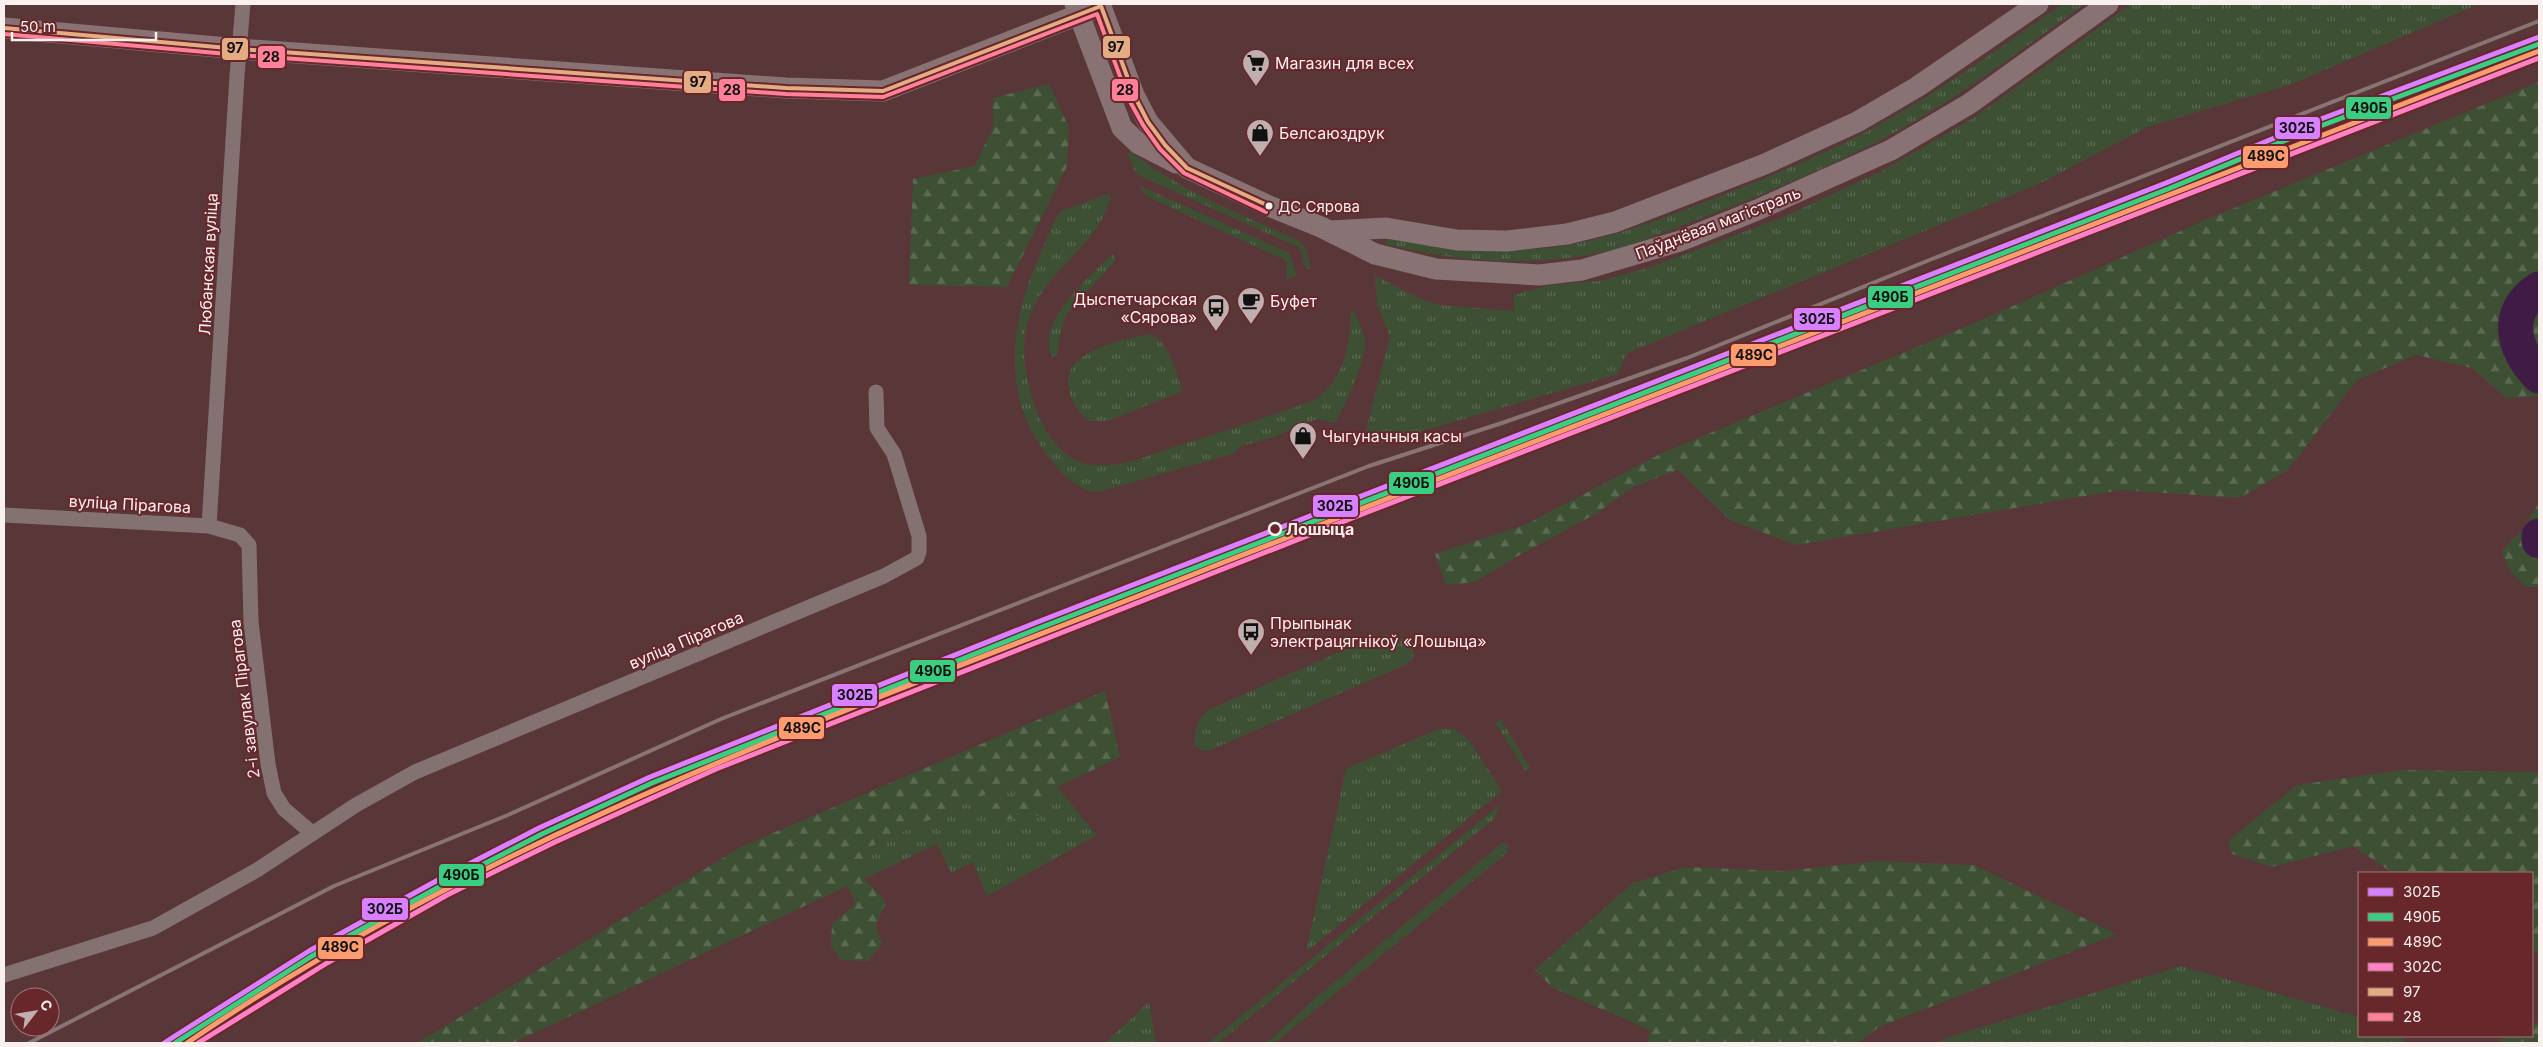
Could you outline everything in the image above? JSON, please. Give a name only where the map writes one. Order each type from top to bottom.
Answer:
[{"type":"main road","points":[[1330,231],[1386,228],[1457,240],[1507,241],[1567,234],[1615,222],[1765,164],[1857,122],[1916,87],[2038,4]]},
{"type":"main road","name":"Паўднёвая магістраль","points":[[1078,10],[1122,128],[1139,144],[1269,206],[1330,231],[1375,254],[1436,269],[1539,275],[1582,270],[1615,262],[1680,241],[1757,210],[1891,150],[1969,104],[2108,4]]},
{"type":"main road","points":[[4,28],[239,49],[786,88],[883,91],[1078,10],[1100,5],[1134,95],[1148,122],[1188,168]]},
{"type":"street","name":"Любанская вуліца","points":[[209,526],[243,4]]},
{"type":"street","name":"вуліца Пірагова","points":[[312,833],[356,805],[415,772],[884,576],[917,558],[919,536],[894,454],[877,428],[876,392]]},
{"type":"street","name":"вуліца Пірагова","points":[[4,515],[209,526],[240,535],[249,545]]},
{"type":"street","name":"2-і завулак Пірагова","points":[[249,545],[251,622],[268,764],[274,793],[284,809],[312,833]]},
{"type":"street","points":[[4,975],[153,928],[257,870],[312,833]]},
{"type":"green space","points":[[2062,4],[2085,4],[1979,80],[1915,121],[1856,152],[1796,180],[1641,241],[1593,254],[1552,260],[1528,261],[1456,258],[1385,244],[1388,236],[1475,247],[1540,248],[1598,239],[1651,222],[1760,180],[1818,155],[1883,123],[1987,57]]},
{"type":"green space","points":[[2131,4],[2479,4],[2292,84],[2147,127],[2039,184],[1627,353],[1618,374],[1374,445],[1365,434],[1390,336],[1377,304],[1375,276],[1421,299],[1439,305],[1514,311],[1514,295],[1551,285],[1600,281],[1651,267],[1783,217],[1882,171],[1975,117]]},
{"type":"green space","points":[[2539,82],[2539,396],[2506,398],[2472,368],[2416,355],[2357,380],[2287,471],[2239,498],[2121,490],[1796,545],[1730,520],[1678,470],[1633,487],[1597,513],[1516,557],[1475,582],[1446,585],[1435,554],[1525,525],[1662,453],[1977,322],[2210,218]]},
{"type":"green space","points":[[1049,84],[1069,128],[1067,166],[1007,287],[909,285],[913,179],[975,166],[993,127],[993,98]]},
{"type":"green space","points":[[1130,151],[1190,190],[1299,241],[1306,249],[1311,269],[1305,268],[1302,252],[1298,247],[1136,174],[1128,155]]},
{"type":"green space","points":[[1140,186],[1289,253],[1297,275],[1287,280],[1287,263],[1283,259],[1148,197],[1141,190]]},
{"type":"green space","points":[[1111,193],[1106,211],[1098,226],[1040,295],[1032,311],[1025,335],[1024,359],[1035,407],[1042,424],[1059,448],[1082,463],[1096,465],[1120,464],[1315,400],[1333,382],[1344,361],[1349,337],[1351,312],[1354,311],[1364,336],[1364,352],[1354,384],[1335,423],[1317,419],[1277,436],[1241,446],[1232,454],[1098,492],[1092,492],[1080,487],[1055,465],[1037,440],[1024,414],[1017,387],[1015,360],[1017,331],[1031,275],[1061,211]]},
{"type":"green space","points":[[1112,254],[1116,260],[1066,315],[1059,340],[1058,354],[1052,357],[1049,343],[1051,329],[1058,315],[1079,287]]},
{"type":"green space","points":[[1151,334],[1158,338],[1167,351],[1183,391],[1108,421],[1088,421],[1076,407],[1069,390],[1068,381],[1074,365],[1089,353],[1106,345]]},
{"type":"green space","points":[[2539,503],[2539,587],[2526,587],[2509,570],[2502,551],[2522,530]]},
{"type":"green space","points":[[1384,635],[1395,636],[1409,643],[1412,647],[1413,658],[1407,664],[1208,751],[1201,750],[1195,745],[1197,726],[1208,710],[1362,642]]},
{"type":"green space","points":[[1105,691],[1120,757],[1057,787],[1044,815],[994,821],[988,807],[1017,793],[1014,781],[870,847],[864,879],[886,901],[876,926],[882,944],[868,961],[842,960],[831,947],[832,924],[856,903],[847,886],[513,1043],[417,1043],[743,846]]},
{"type":"green space","points":[[1501,720],[1530,767],[1526,772],[1495,722]]},
{"type":"green space","points":[[1438,729],[1454,729],[1469,740],[1502,791],[1306,952],[1346,769]]},
{"type":"green space","points":[[2402,770],[2539,772],[2539,952],[2533,953],[2533,872],[2392,872],[2353,846],[2272,867],[2232,854],[2228,841],[2297,785]]},
{"type":"green space","points":[[1014,781],[1017,793],[1044,815],[1057,787],[1097,835],[987,896],[973,862],[951,873],[937,844],[864,879],[870,847]]},
{"type":"green space","points":[[1501,804],[1494,819],[1218,1043],[1208,1043]]},
{"type":"green space","points":[[1502,843],[1508,845],[1508,852],[1275,1043],[1267,1043],[1318,996]]},
{"type":"green space","points":[[1877,861],[1974,865],[2117,934],[1879,1027],[1858,1043],[1648,1043],[1650,1030],[1553,988],[1535,970],[1633,883],[1685,867],[1785,871]]},
{"type":"green space","points":[[2181,966],[2358,1017],[2358,1037],[2404,1037],[2403,1043],[1938,1043],[1946,1038]]},
{"type":"green space","points":[[1149,1002],[1156,1043],[1105,1043]]},
{"type":"green space","points":[[2539,1022],[2539,1043],[2501,1043],[2500,1040],[2505,1037],[2533,1037],[2533,1024]]},
{"type":"waterway","name":"Лошыца","points":[[2539,289],[2520,309],[2516,320],[2518,343],[2523,354],[2539,376]]},
{"type":"waterway","name":"Лошыца","points":[[2539,536],[2539,541]]},
{"type":"railway","points":[[29,1043],[334,886],[508,815],[721,719],[1369,466],[1502,423],[1687,358],[1932,259],[2539,21]]},
{"type":"transit line","name":"97","points":[[4,28],[239,49],[786,88],[883,91],[1101,6],[1134,95],[1148,122],[1165,145],[1187,168],[1269,206]]},
{"type":"transit line","name":"28","points":[[4,34],[239,55],[786,94],[883,97],[1097,14],[1128,98],[1143,125],[1160,149],[1184,173],[1266,212]]},
{"type":"transit line","name":"302Б","points":[[164,1043],[309,951],[438,880],[539,828],[650,777],[1035,623],[2166,183],[2313,122],[2539,37]]},
{"type":"transit line","name":"490Б","points":[[175,1043],[312,956],[542,834],[652,783],[1037,629],[2168,189],[2315,128],[2539,44]]},
{"type":"transit line","name":"489С","points":[[187,1043],[302,969],[421,902],[542,841],[667,785],[920,681],[1685,381],[2539,51]]},
{"type":"transit line","name":"302С","points":[[198,1043],[327,963],[447,895],[555,842],[716,769],[1365,513],[2539,58]]},
{"type":"place","name":"Магазин для всех","points":[[1256,87]]},
{"type":"place","name":"Белсаюздрук","points":[[1260,157]]},
{"type":"place","name":"ДС Сярова","points":[[1269,206]]},
{"type":"place","name":"Буфет","points":[[1251,325]]},
{"type":"place","name":"Дыспетчарская «Сярова»","points":[[1216,332]]},
{"type":"place","name":"Чыгуначныя касы","points":[[1303,460]]},
{"type":"place","name":"Лошыца","points":[[1275,529]]},
{"type":"place","name":"Прыпынак электрацягнікоў «Лошыца»","points":[[1251,656]]}]
